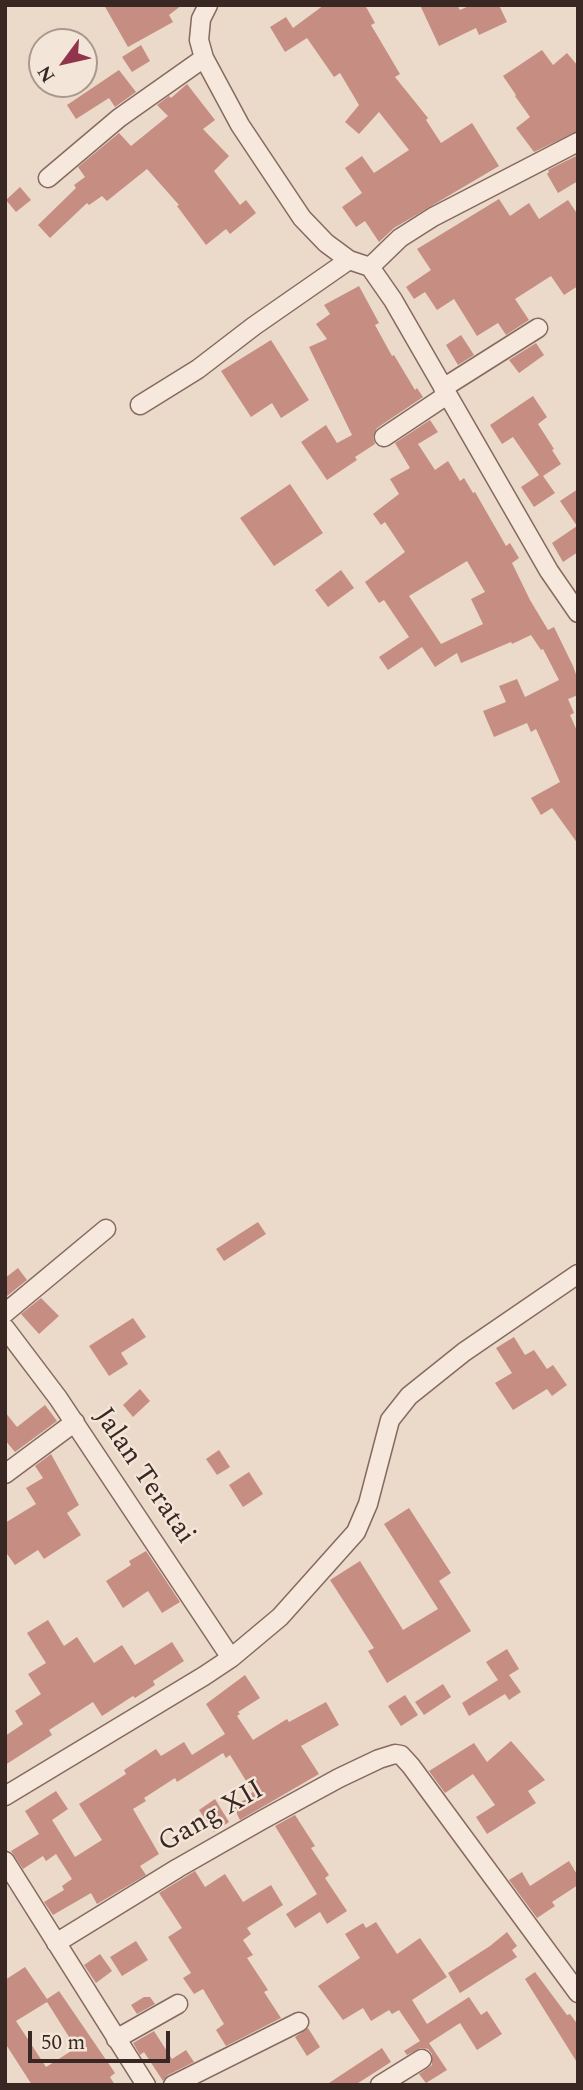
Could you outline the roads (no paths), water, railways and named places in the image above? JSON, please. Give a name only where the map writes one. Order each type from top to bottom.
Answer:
[{"type":"street","points":[[208,5],[199,28],[199,40],[204,58],[240,125],[302,218],[326,243],[349,260],[370,267],[393,300],[549,571],[578,613]]},
{"type":"street","points":[[48,178],[119,118],[204,58]]},
{"type":"street","points":[[370,267],[400,238],[433,217],[578,142]]},
{"type":"street","points":[[140,405],[198,369],[349,260]]},
{"type":"street","points":[[384,437],[445,391],[538,328]]},
{"type":"street","points":[[5,1313],[106,1229]]},
{"type":"street","points":[[5,1796],[232,1658],[280,1617],[356,1532],[368,1504],[390,1420],[409,1396],[464,1352],[578,1275]]},
{"type":"street","name":"Jalan Teratai","points":[[5,1328],[75,1422],[232,1658]]},
{"type":"street","points":[[5,1475],[75,1422]]},
{"type":"street","name":"Gang XII","points":[[56,1943],[178,1868],[303,1797],[390,1754],[401,1755],[578,1993]]},
{"type":"street","points":[[5,1861],[146,2085]]},
{"type":"street","points":[[116,2039],[178,2004]]},
{"type":"street","points":[[173,2085],[299,2022]]},
{"type":"street","points":[[380,2085],[422,2059]]}]
